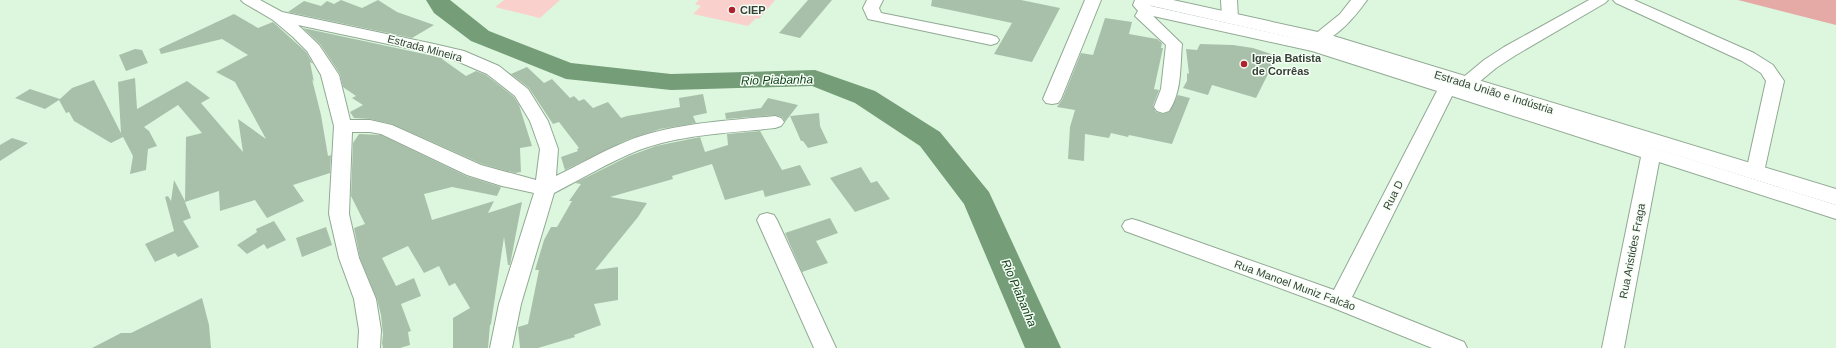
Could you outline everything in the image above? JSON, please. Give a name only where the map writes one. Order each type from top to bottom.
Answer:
[{"type":"main road","name":"Estrada União e Indústria","points":[[1145,3],[1230,9],[1466,84],[1642,146],[1693,159],[1755,172],[1836,197]]},
{"type":"street","name":"Estrada Mineira","points":[[249,0],[277,16],[428,47],[458,55],[494,70],[522,93],[539,122],[548,149],[545,189],[510,304],[501,348]]},
{"type":"street","points":[[875,0],[871,8],[874,16],[991,40]]},
{"type":"street","points":[[1052,99],[1094,0]]},
{"type":"street","points":[[1320,38],[1346,17],[1359,0]]},
{"type":"street","points":[[1466,84],[1490,64],[1510,51],[1600,0]]},
{"type":"street","points":[[1621,0],[1748,57],[1767,69],[1775,81],[1755,172]]},
{"type":"street","points":[[1163,107],[1170,89],[1174,44],[1143,16],[1145,3],[1316,47],[1447,89],[1642,146]]},
{"type":"street","points":[[277,16],[313,48],[330,75],[343,126],[339,214],[349,258],[365,299],[370,330],[369,348]]},
{"type":"street","name":"Rua D","points":[[1339,301],[1447,89]]},
{"type":"street","points":[[343,126],[370,126],[386,129],[474,170],[545,189],[632,146],[670,135],[699,130],[775,122]]},
{"type":"street","name":"Rua Aristides Fraga","points":[[1613,348],[1642,146]]},
{"type":"street","points":[[1693,159],[1836,212]]},
{"type":"street","points":[[767,220],[825,348]]},
{"type":"street","name":"Rua Manoel Muniz Falcão","points":[[1132,226],[1339,301],[1455,348]]},
{"type":"shaded area","points":[[504,0],[560,0],[540,18],[495,7]]},
{"type":"shaded area","name":"CIEP","points":[[699,0],[775,0],[759,19],[756,18],[748,26],[693,14],[701,6],[695,4]]},
{"type":"shaded area","points":[[1738,0],[1836,0],[1836,25]]},
{"type":"building","points":[[341,0],[362,8],[378,0],[397,12],[434,25],[412,38],[288,12],[304,1],[321,6],[327,1],[334,4]]},
{"type":"building","points":[[808,0],[832,0],[800,38],[779,33]]},
{"type":"building","points":[[932,0],[1021,0],[1060,8],[1032,62],[994,54],[1012,23],[931,6]]},
{"type":"building","points":[[234,14],[258,28],[273,22],[306,52],[313,64],[310,62],[314,82],[312,79],[321,115],[328,156],[331,155],[330,173],[293,185],[304,201],[267,218],[255,200],[220,211],[219,191],[185,202],[191,218],[183,221],[199,247],[178,257],[175,253],[155,262],[145,244],[174,231],[165,197],[168,196],[171,201],[174,180],[185,201],[186,137],[202,133],[178,105],[144,127],[149,131],[157,146],[148,149],[146,170],[130,174],[133,156],[121,133],[118,82],[135,78],[137,109],[187,81],[210,98],[201,103],[243,152],[238,119],[266,139],[235,82],[216,72],[248,55],[222,39],[161,54],[159,49]]},
{"type":"building","points":[[1105,18],[1132,22],[1129,34],[1157,39],[1162,43],[1161,48],[1163,48],[1154,89],[1159,90],[1153,106],[1156,112],[1163,114],[1169,112],[1178,95],[1190,98],[1172,144],[1129,135],[1128,137],[1111,133],[1109,138],[1085,134],[1084,161],[1068,159],[1070,127],[1075,110],[1057,107],[1062,100],[1081,53],[1093,55]]},
{"type":"building","points":[[303,28],[443,58],[442,59],[466,76],[476,71],[486,75],[514,97],[519,105],[532,146],[520,148],[521,172],[515,173],[482,164],[392,124],[370,119],[354,118],[350,112],[363,105],[352,98],[356,96],[343,87],[340,74],[320,44]]},
{"type":"building","name":"Igreja Batista de Corrêas","points":[[1200,44],[1233,45],[1253,48],[1277,56],[1256,98],[1212,85],[1208,95],[1183,88],[1187,81],[1187,73],[1189,74],[1186,49],[1197,50]]},
{"type":"building","points":[[135,49],[142,50],[148,63],[126,71],[119,55]]},
{"type":"building","points":[[527,67],[544,83],[552,79],[570,98],[574,96],[579,101],[584,99],[593,108],[608,102],[621,118],[680,107],[679,98],[703,94],[707,113],[693,116],[696,123],[660,129],[624,141],[565,170],[561,157],[578,151],[577,149],[579,148],[559,122],[553,124],[529,88],[511,74]]},
{"type":"building","points":[[94,80],[123,137],[111,143],[74,121],[69,112],[66,113],[59,100],[45,109],[15,98],[30,89],[60,99],[72,88]]},
{"type":"building","points":[[768,98],[798,105],[785,122],[782,117],[775,115],[726,119],[725,113],[761,108]]},
{"type":"building","points":[[819,113],[820,126],[828,143],[808,148],[803,141],[801,141],[790,116]]},
{"type":"building","points":[[760,131],[782,170],[800,165],[811,185],[765,197],[763,190],[725,200],[712,164],[672,176],[673,179],[610,197],[647,203],[638,217],[595,270],[618,267],[618,300],[594,304],[601,325],[574,335],[575,337],[538,348],[520,348],[518,327],[528,324],[539,270],[535,270],[544,240],[551,227],[557,227],[572,201],[569,201],[581,184],[575,183],[629,156],[656,146],[700,137],[705,152],[728,145],[727,134]]},
{"type":"building","points":[[359,134],[381,135],[466,176],[501,187],[497,196],[452,187],[424,194],[432,220],[494,201],[488,213],[522,202],[510,265],[508,265],[504,237],[490,325],[488,348],[453,348],[453,318],[470,308],[455,283],[449,286],[439,266],[424,273],[408,246],[382,258],[396,286],[414,278],[421,296],[401,304],[411,331],[408,332],[410,345],[400,348],[383,348],[381,315],[377,299],[360,258],[354,228],[365,224],[351,196],[353,143]]},
{"type":"building","points":[[12,138],[28,143],[0,161],[0,145]]},
{"type":"building","points":[[861,167],[871,183],[877,181],[890,199],[855,212],[830,178]]},
{"type":"building","points":[[830,218],[838,233],[816,241],[828,263],[802,272],[785,233]]},
{"type":"building","points":[[274,221],[286,240],[267,249],[264,244],[247,254],[237,245],[257,232],[256,229]]},
{"type":"building","points":[[326,227],[332,245],[302,257],[296,238]]},
{"type":"building","points":[[202,298],[209,325],[211,348],[92,348],[121,333],[131,333]]},
{"type":"waterway","name":"Rio Piabanha","points":[[438,0],[443,8],[480,36],[566,71],[671,82],[815,78],[865,97],[930,139],[978,200],[1043,348]]},
{"type":"place","name":"CIEP","points":[[732,10]]},
{"type":"place","name":"Igreja Batista de Corrêas","points":[[1244,64]]}]
